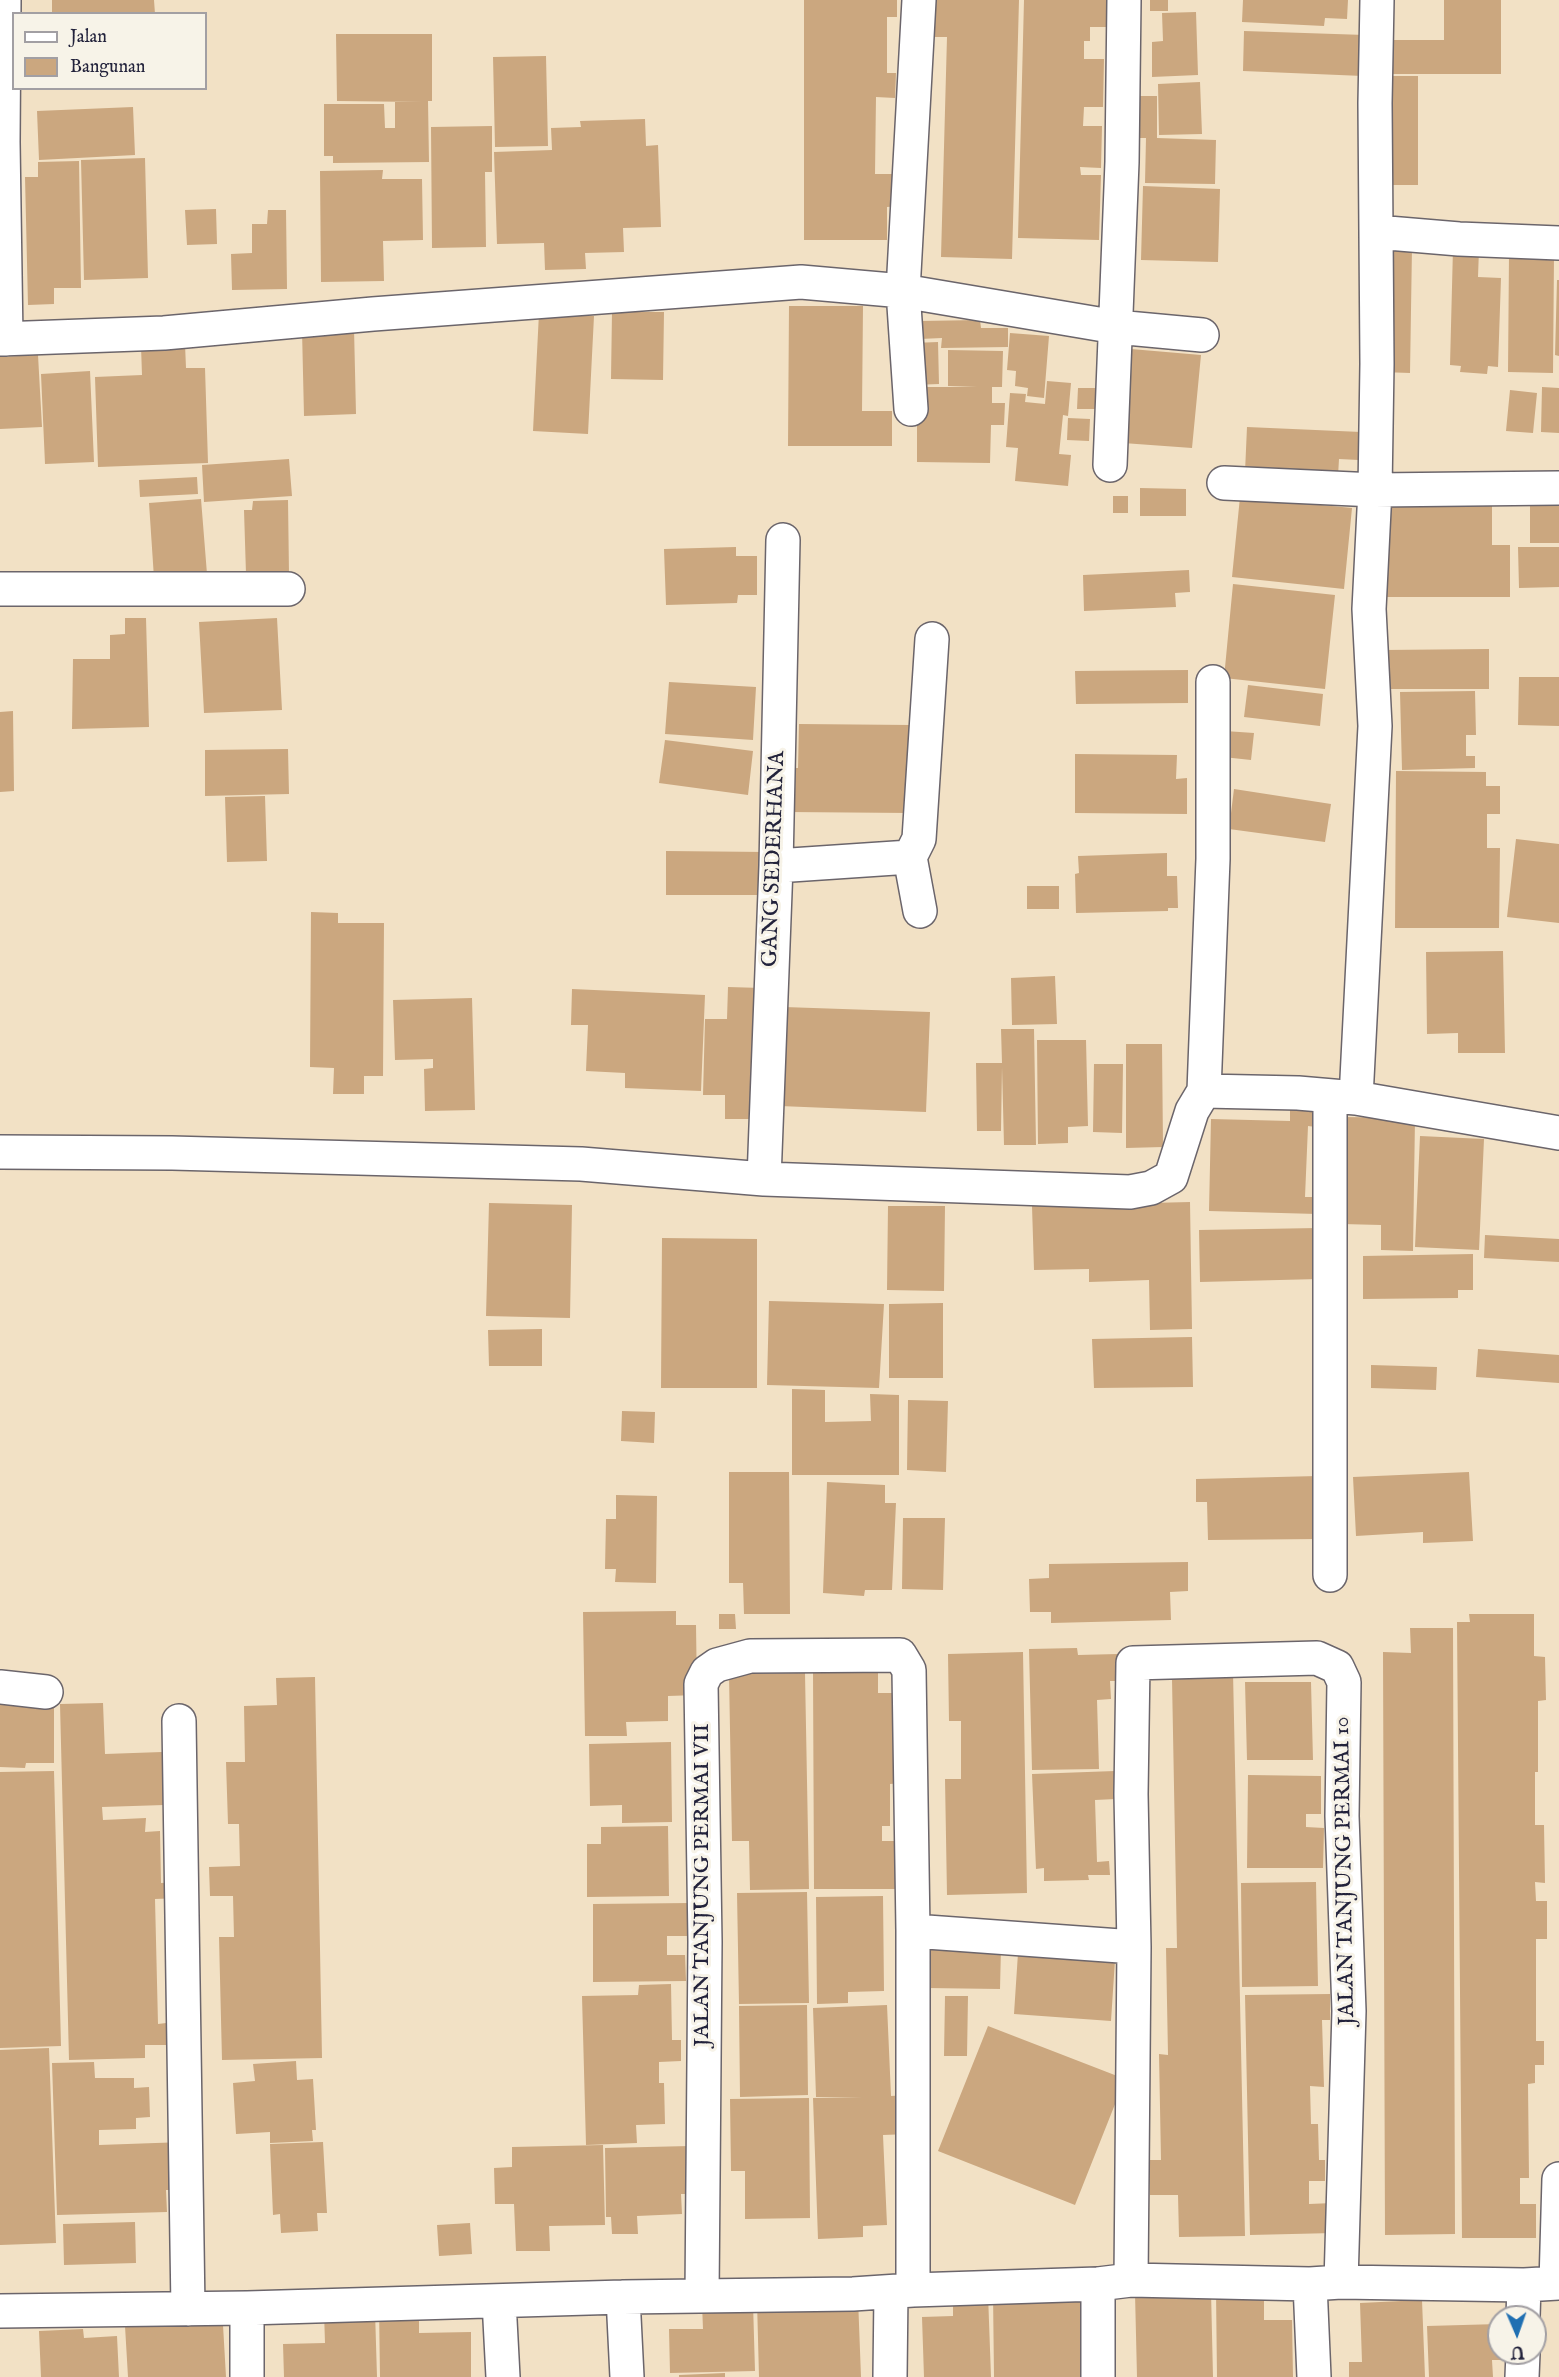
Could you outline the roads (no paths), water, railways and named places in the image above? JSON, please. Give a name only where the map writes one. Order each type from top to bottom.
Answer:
[{"type":"street","points":[[4,0],[3,339],[164,333],[373,314],[801,282],[903,291],[1116,327],[1202,335]]},
{"type":"street","points":[[911,409],[903,291],[919,0]]},
{"type":"street","points":[[1110,465],[1116,327],[1124,0]]},
{"type":"street","points":[[1330,1575],[1343,1097],[1375,726],[1369,609],[1375,490],[1377,364],[1375,103],[1377,0]]},
{"type":"street","points":[[1376,232],[1459,239],[1559,243]]},
{"type":"street","points":[[1224,483],[1375,490],[1559,488]]},
{"type":"street","name":"GANG SEDERHANA","points":[[764,1179],[776,866],[783,540]]},
{"type":"street","points":[[0,589],[288,588]]},
{"type":"street","points":[[920,911],[910,857],[920,839],[932,639]]},
{"type":"street","points":[[0,1152],[172,1152],[558,1164],[764,1179],[1130,1192],[1151,1188],[1171,1177],[1192,1111],[1204,1092],[1213,859],[1213,682]]},
{"type":"street","points":[[776,866],[910,857]]},
{"type":"street","points":[[1204,1092],[1298,1093],[1343,1097],[1559,1133]]},
{"type":"street","name":"JALAN TANJUNG PERMAI VII","points":[[702,2295],[705,1942],[701,1684],[707,1672],[717,1665],[750,1656],[900,1655],[909,1670],[910,1684],[913,1931]]},
{"type":"street","name":"JALAN TANJUNG PERMAI 10","points":[[1134,1947],[1131,1794],[1132,1663],[1317,1658],[1336,1668],[1344,1682],[1342,1816],[1349,2011],[1326,2283],[1314,2377]]},
{"type":"street","points":[[0,1687],[46,1692]]},
{"type":"street","points":[[179,1721],[188,2309]]},
{"type":"street","points":[[890,2377],[902,2291],[913,1931],[1134,1947],[1131,2280]]},
{"type":"street","points":[[0,2311],[247,2308],[902,2291],[1098,2284],[1131,2280],[1524,2285],[1558,2283],[1559,2179]]},
{"type":"street","points":[[1098,2284],[1098,2377]]},
{"type":"street","points":[[1523,2305],[1524,2285]]},
{"type":"street","points":[[623,2297],[627,2377]]},
{"type":"street","points":[[499,2301],[503,2377]]},
{"type":"street","points":[[247,2308],[247,2377]]}]
